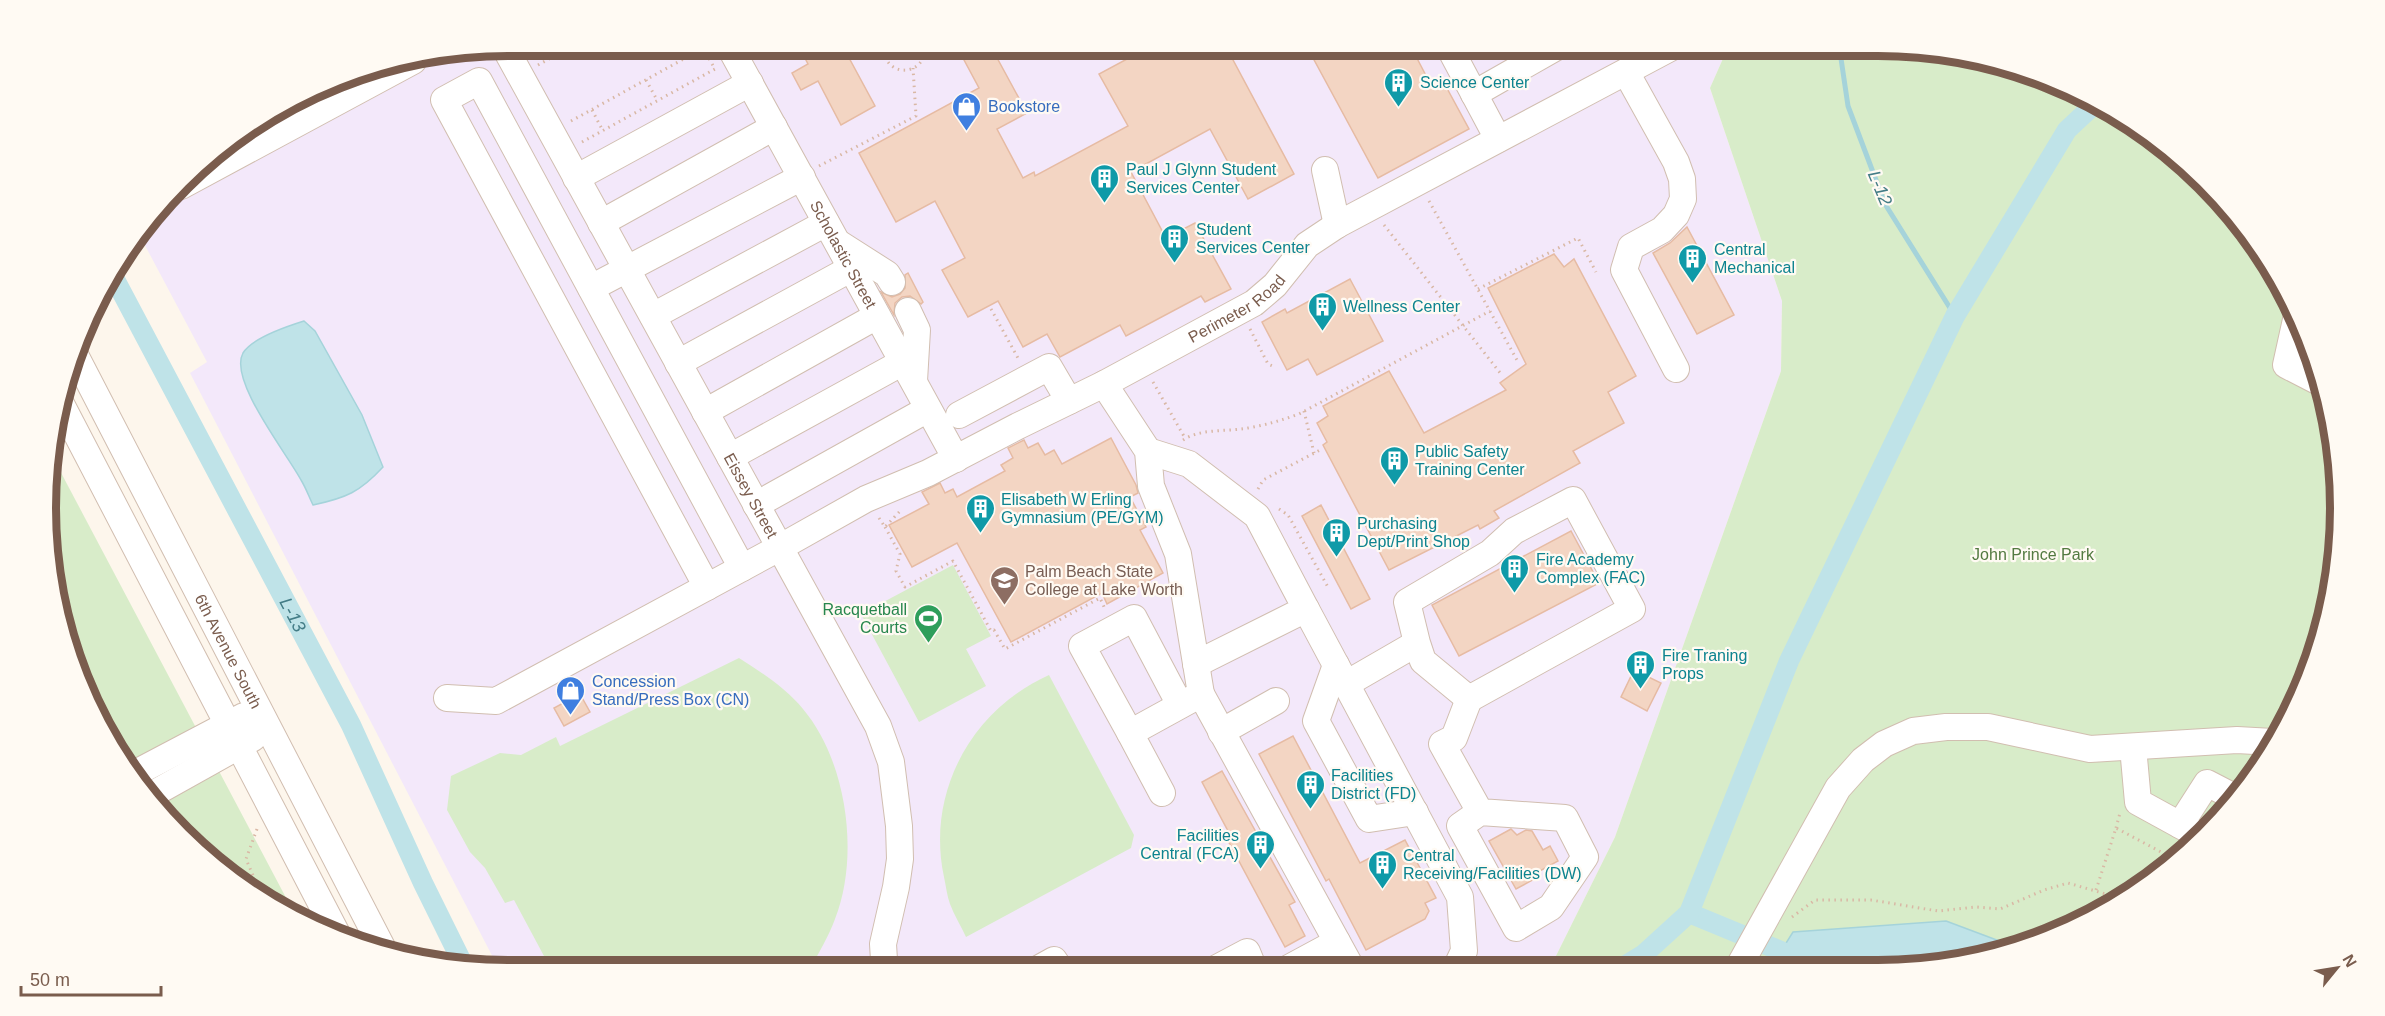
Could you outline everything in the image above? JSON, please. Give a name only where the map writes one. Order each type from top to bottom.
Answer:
[{"type":"street","name":"Eissey Street","points":[[510,56],[574,162],[601,223],[878,726],[891,762],[899,826],[900,859],[883,944],[884,960]]},
{"type":"street","name":"Scholastic Street","points":[[727,56],[750,83],[774,127],[808,173],[832,232],[956,459]]},
{"type":"street","points":[[1454,56],[1498,139]]},
{"type":"street","points":[[1474,94],[1541,56]]},
{"type":"street","name":"Perimeter Road","points":[[447,698],[496,701],[866,499],[928,473],[1104,384],[1254,303],[1275,285],[1307,245],[1337,225],[1656,56]]},
{"type":"street","points":[[250,137],[392,71]]},
{"type":"street","points":[[1626,72],[1676,162],[1682,179],[1683,199],[1676,215],[1662,230],[1631,247],[1624,270],[1676,369]]},
{"type":"street","points":[[707,587],[444,100],[478,81],[742,568]]},
{"type":"street","points":[[532,180],[750,83]]},
{"type":"street","points":[[601,223],[774,127]]},
{"type":"street","points":[[1325,170],[1337,225]]},
{"type":"street","points":[[591,288],[808,173]]},
{"type":"street","points":[[652,316],[832,232],[887,274],[892,282]]},
{"type":"street","points":[[678,363],[852,268]]},
{"type":"street","points":[[730,457],[908,372],[917,330],[908,311]]},
{"type":"street","points":[[705,412],[877,316]]},
{"type":"street","points":[[2293,331],[2286,365],[2310,377]]},
{"type":"street","name":"6th Avenue South","points":[[80,364],[379,941]]},
{"type":"street","points":[[959,416],[1049,367],[1069,400]]},
{"type":"street","points":[[1104,384],[1154,453],[1189,464],[1257,516],[1460,897],[1464,951],[1460,960]]},
{"type":"street","points":[[756,505],[928,409]]},
{"type":"street","name":"6th Avenue South","points":[[66,413],[332,925]]},
{"type":"street","points":[[1154,453],[1151,486],[1178,554],[1196,664],[1191,700]]},
{"type":"street","points":[[1469,699],[1423,661],[1407,602],[1490,553],[1514,531],[1573,500],[1632,609],[1469,699],[1454,738],[1442,744],[1479,812]]},
{"type":"street","points":[[1196,664],[1306,609]]},
{"type":"street","points":[[1162,793],[1082,646],[1134,618],[1191,700],[1221,732],[1347,960]]},
{"type":"street","points":[[1414,812],[1369,819],[1316,721],[1341,675],[1417,644]]},
{"type":"street","points":[[1130,733],[1191,700]]},
{"type":"street","points":[[1221,732],[1276,701]]},
{"type":"street","points":[[156,791],[234,736],[264,719]]},
{"type":"street","points":[[1742,960],[1838,788],[1863,760],[1884,744],[1913,730],[1988,727],[2090,749],[2237,740],[2264,742]]},
{"type":"street","points":[[141,772],[234,736]]},
{"type":"street","points":[[2133,747],[2138,802],[2190,831],[2207,783],[2227,794]]},
{"type":"street","points":[[1479,812],[1565,818],[1586,857],[1551,907],[1516,928],[1461,826],[1479,812]]},
{"type":"street","points":[[1304,960],[1337,942]]},
{"type":"street","points":[[1231,960],[1246,952],[1250,960]]},
{"type":"path","points":[[534,67],[549,59],[547,56]]},
{"type":"path","points":[[565,125],[686,56]]},
{"type":"path","points":[[574,162],[603,130],[714,69],[707,56]]},
{"type":"path","points":[[885,56],[892,67],[899,70],[913,68],[923,56]]},
{"type":"path","points":[[808,173],[916,116],[913,68]]},
{"type":"path","points":[[646,80],[657,100]]},
{"type":"path","points":[[592,110],[603,130]]},
{"type":"path","points":[[1426,194],[1518,362]]},
{"type":"path","points":[[1380,219],[1501,374]]},
{"type":"path","points":[[1478,289],[1578,238],[1596,272]]},
{"type":"path","points":[[991,309],[1019,362]]},
{"type":"path","points":[[1154,453],[1191,435],[1247,429],[1273,423],[1304,411],[1490,311]]},
{"type":"path","points":[[1247,325],[1268,364],[1275,367]]},
{"type":"path","points":[[1304,411],[1314,453]]},
{"type":"path","points":[[1247,509],[1263,480],[1320,450]]},
{"type":"path","points":[[885,527],[900,554],[896,571],[905,587],[953,561],[991,631],[994,630],[1005,650],[1100,598],[1114,628]]},
{"type":"path","points":[[257,884],[246,859],[258,828]]},
{"type":"path","points":[[2096,891],[2116,828],[2167,855]]},
{"type":"path","points":[[1791,918],[1815,900],[1871,900],[1938,911],[1976,907],[2000,909],[2044,890],[2068,883],[2110,895]]},
{"type":"shaded area","name":"Palm Beach State College at Lake Worth","points":[[478,56],[1724,56],[1710,88],[1782,301],[1781,371],[1615,837],[1554,960],[494,960],[190,373],[207,362],[143,242],[168,210],[188,188],[233,149],[282,116],[308,102],[391,71],[449,59]]},
{"type":"green space","name":"John Prince Park","points":[[1724,56],[1907,56],[1965,64],[2050,90],[2103,116],[2128,132],[2152,149],[2197,188],[2236,233],[2253,257],[2283,308],[2295,335],[2321,420],[2329,478],[2330,508],[2329,538],[2321,596],[2295,681],[2269,734],[2253,759],[2236,783],[2197,828],[2152,867],[2128,884],[2077,914],[2050,926],[1965,952],[1907,960],[1554,960],[1615,837],[1781,371],[1782,301],[1710,88]]},
{"type":"green space","points":[[57,466],[289,904],[233,867],[188,828],[149,783],[116,734],[102,708],[80,653],[64,596],[56,538]]},
{"type":"green space","name":"Racquetball Courts","points":[[953,565],[991,636],[966,649],[986,686],[919,722],[861,614]]},
{"type":"green space","points":[[739,658],[781,687],[803,709],[818,730],[830,755],[845,810],[847,867],[843,894],[833,925],[815,960],[546,960],[514,900],[505,903],[485,868],[470,852],[447,810],[451,776],[500,753],[521,755],[556,737],[560,746]]},
{"type":"green space","points":[[1049,675],[1134,835],[1131,848],[966,937],[949,901],[940,846],[942,815],[949,785],[960,758],[977,732],[997,710],[1021,690]]},
{"type":"water","points":[[304,321],[315,331],[362,415],[383,467],[352,493],[313,505],[303,483],[251,398],[241,365],[243,353],[254,342]]},
{"type":"water","points":[[1946,921],[2003,942],[1965,952],[1907,960],[1775,960],[1793,932]]},
{"type":"building","points":[[804,56],[848,56],[875,106],[841,125],[818,81],[801,90],[792,73],[808,64]]},
{"type":"building","points":[[962,56],[996,56],[1027,113],[997,129],[1023,178],[1034,172],[1035,176],[1128,126],[1099,74],[1133,56],[1231,56],[1294,174],[1248,199],[1210,129],[1131,172],[1166,238],[1195,223],[1231,289],[1205,302],[1201,296],[1126,336],[1120,325],[1060,357],[1047,334],[1023,347],[998,301],[968,317],[942,270],[965,258],[935,201],[896,222],[859,153],[979,88]]},
{"type":"building","name":"Science Center","points":[[1312,56],[1416,56],[1432,87],[1443,81],[1469,129],[1378,178]]},
{"type":"building","name":"Central Mechanical","points":[[1687,227],[1734,315],[1697,334],[1653,253],[1670,243]]},
{"type":"building","points":[[1554,254],[1564,267],[1574,259],[1636,376],[1608,392],[1624,423],[1573,451],[1580,463],[1494,511],[1499,518],[1480,529],[1478,525],[1389,570],[1323,445],[1327,442],[1317,423],[1328,416],[1323,406],[1389,371],[1424,433],[1506,390],[1500,383],[1526,364],[1488,288]]},
{"type":"building","points":[[908,273],[923,302],[921,304],[910,296],[902,297],[895,303],[894,315],[881,292],[892,297],[900,294],[905,288],[905,275]]},
{"type":"building","name":"Wellness Center","points":[[1350,279],[1383,341],[1317,375],[1308,359],[1287,370],[1262,322],[1285,309],[1287,313]]},
{"type":"building","name":"Elisabeth W Erling Gymnasium (PE/GYM)","points":[[1111,438],[1136,485],[1138,493],[1130,497],[1146,527],[1140,530],[1163,573],[1107,604],[1102,593],[1011,642],[957,543],[912,567],[889,525],[929,504],[922,492],[940,483],[945,493],[953,489],[957,497],[1005,471],[1001,465],[1013,458],[1008,448],[1024,440],[1028,448],[1038,443],[1045,455],[1054,450],[1062,464]]},
{"type":"building","name":"Purchasing Dept/Print Shop","points":[[1321,505],[1370,599],[1351,609],[1302,516]]},
{"type":"building","name":"Fire Academy Complex (FAC)","points":[[1571,531],[1599,583],[1459,656],[1432,605]]},
{"type":"building","name":"Fire Traning Props","points":[[1634,670],[1661,683],[1647,711],[1621,697]]},
{"type":"building","name":"Concession Stand/Press Box (CN)","points":[[580,694],[590,712],[564,726],[554,708]]},
{"type":"building","points":[[1293,736],[1360,863],[1405,840],[1436,898],[1425,903],[1429,911],[1425,919],[1366,950],[1329,879],[1326,881],[1259,754]]},
{"type":"building","name":"Facilities Central (FCA)","points":[[1222,771],[1295,902],[1289,905],[1305,936],[1285,947],[1225,835],[1229,833],[1202,782]]},
{"type":"building","points":[[1511,829],[1517,835],[1526,830],[1532,831],[1543,850],[1550,846],[1558,861],[1536,873],[1538,877],[1516,889],[1489,841]]},
{"type":"waterway","name":"L-12","points":[[1841,56],[1848,106],[1885,204],[1955,316]]},
{"type":"waterway","points":[[1634,960],[1644,954],[1689,913],[1789,661],[1955,316],[2067,130],[2090,109]]},
{"type":"waterway","name":"L-13","points":[[116,282],[351,725],[460,958]]},
{"type":"waterway","points":[[1689,913],[1781,951]]},
{"type":"place","name":"Science Center","points":[[1399,108]]},
{"type":"place","name":"Bookstore","points":[[967,132]]},
{"type":"place","name":"Paul J Glynn Student Services Center","points":[[1105,204]]},
{"type":"place","name":"Student Services Center","points":[[1175,264]]},
{"type":"place","name":"Central Mechanical","points":[[1693,284]]},
{"type":"place","name":"Wellness Center","points":[[1322,332]]},
{"type":"place","name":"Public Safety Training Center","points":[[1394,486]]},
{"type":"place","name":"Elisabeth W Erling Gymnasium (PE/GYM)","points":[[980,534]]},
{"type":"place","name":"Purchasing Dept/Print Shop","points":[[1336,558]]},
{"type":"place","name":"Fire Academy Complex (FAC)","points":[[1515,594]]},
{"type":"place","name":"Palm Beach State College at Lake Worth","points":[[1004,606]]},
{"type":"place","name":"Racquetball Courts","points":[[928,644]]},
{"type":"place","name":"Fire Traning Props","points":[[1641,690]]},
{"type":"place","name":"Concession Stand/Press Box (CN)","points":[[571,716]]},
{"type":"place","name":"Facilities District (FD)","points":[[1310,810]]},
{"type":"place","name":"Facilities Central (FCA)","points":[[1260,870]]},
{"type":"place","name":"Central Receiving/Facilities (DW)","points":[[1382,890]]}]
